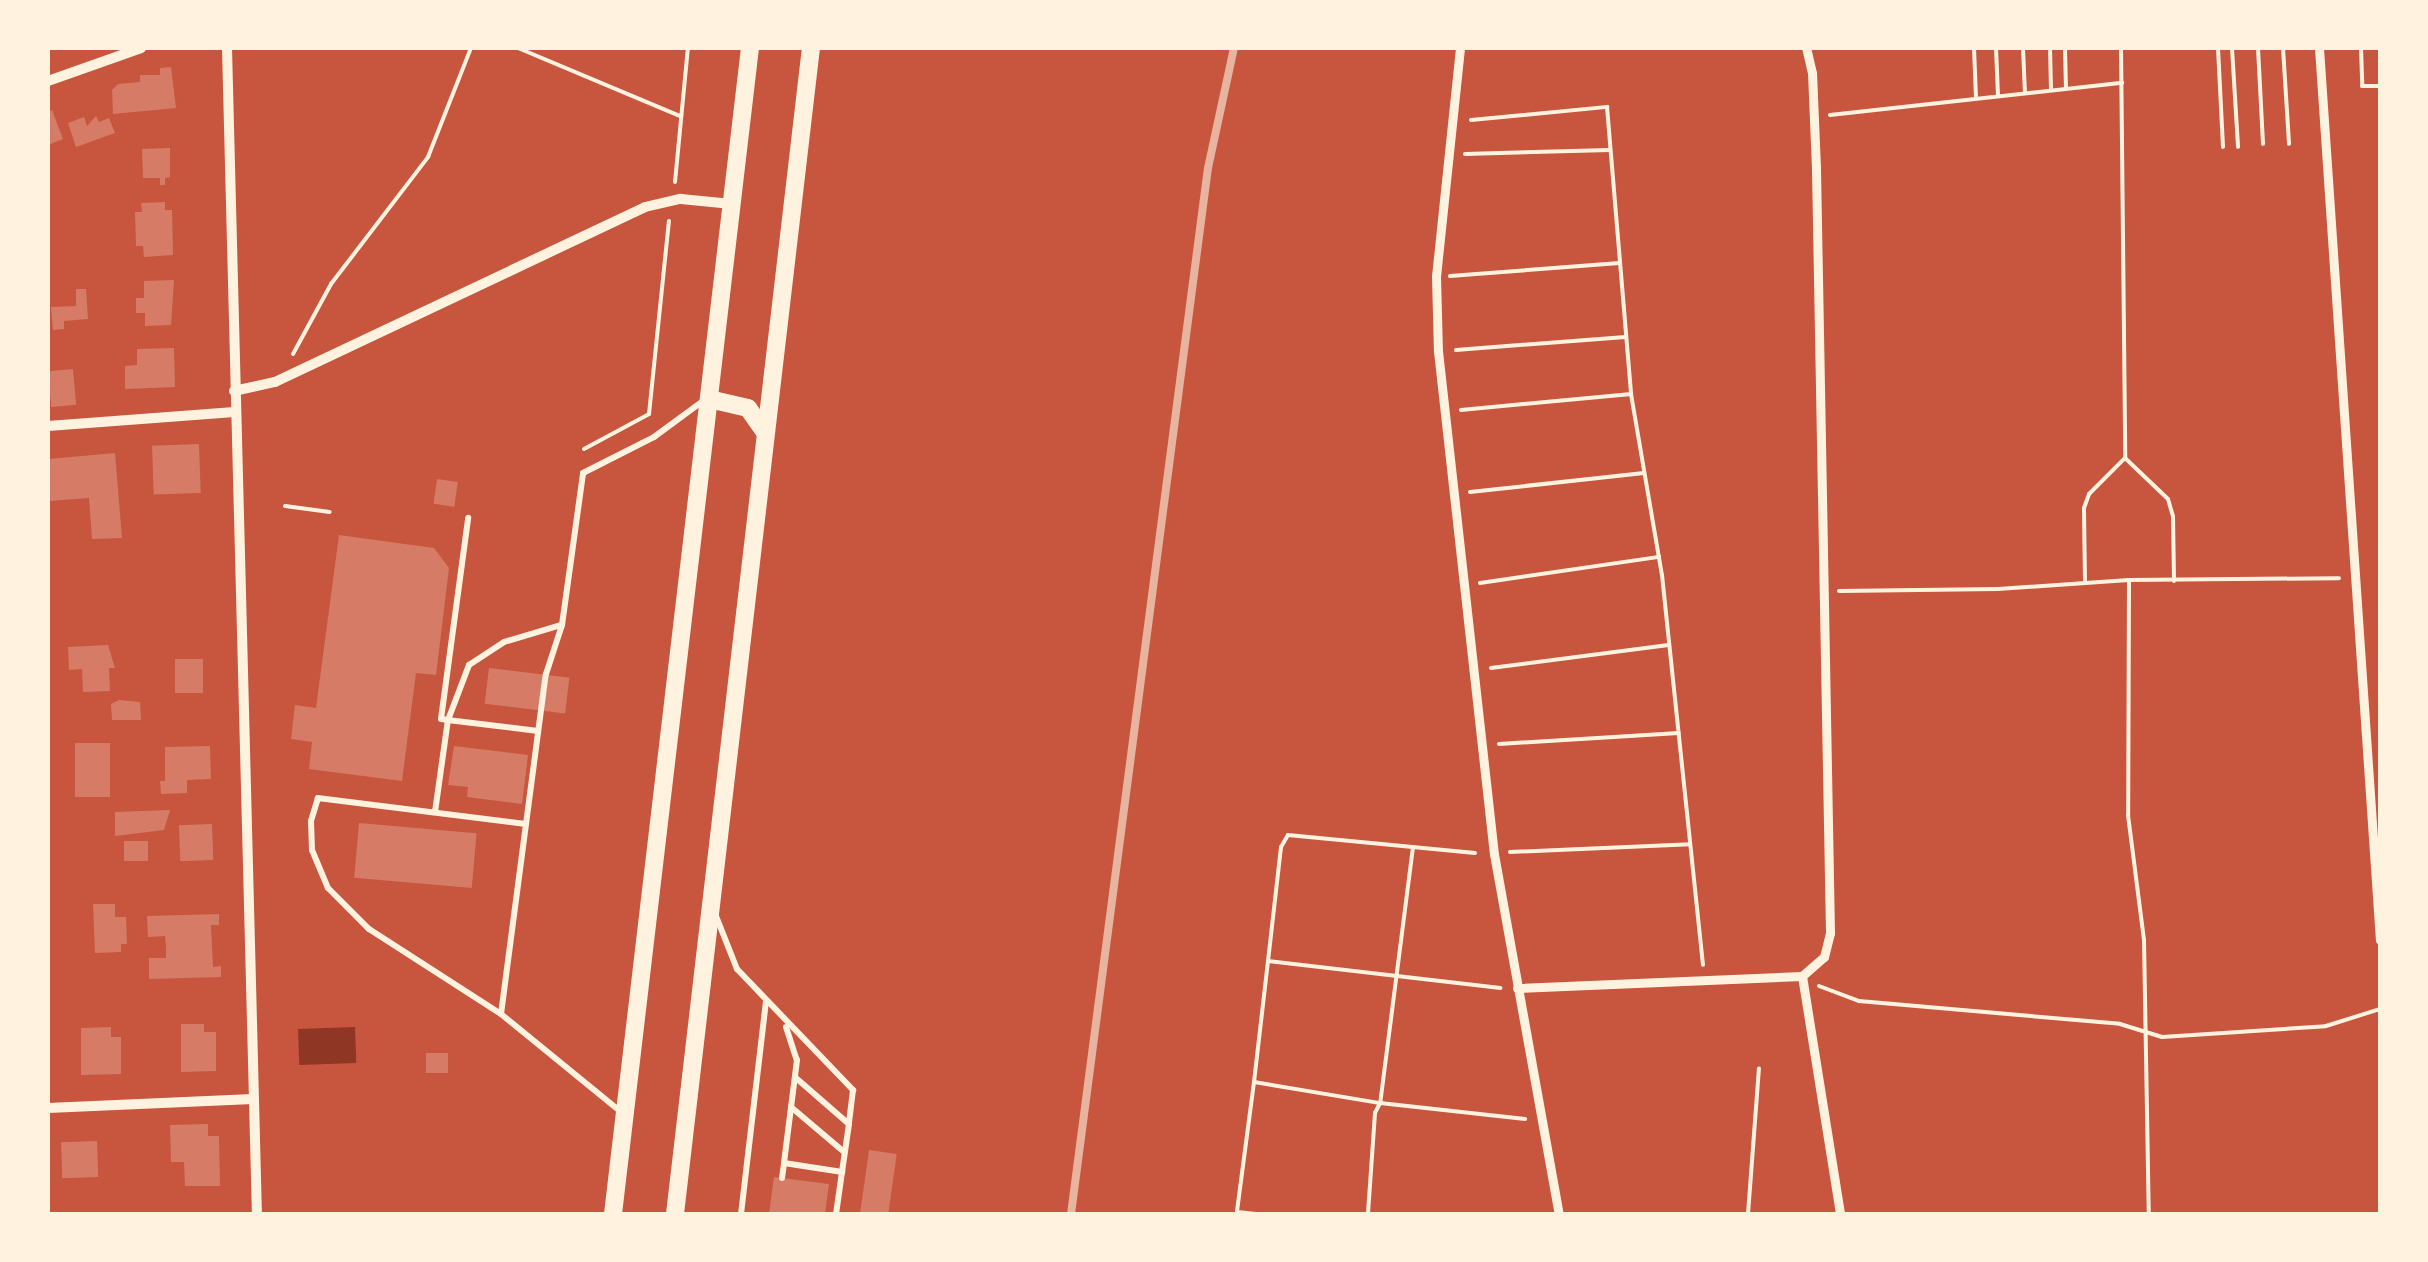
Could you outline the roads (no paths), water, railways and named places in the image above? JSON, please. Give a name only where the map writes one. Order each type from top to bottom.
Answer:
[{"type":"main road","points":[[613,1214],[750,48]]},
{"type":"main road","points":[[675,1214],[812,48]]},
{"type":"main road","points":[[709,398],[748,408],[758,417],[766,437]]},
{"type":"street","points":[[48,81],[141,48]]},
{"type":"street","points":[[227,48],[257,1214]]},
{"type":"street","points":[[1460,48],[1436,276],[1438,351],[1477,670],[1494,854],[1559,1214]]},
{"type":"street","points":[[1517,988],[1802,976],[1819,966],[1830,933],[1815,116],[1806,48]]},
{"type":"street","points":[[2318,48],[2380,940]]},
{"type":"street","points":[[234,390],[275,382],[645,208],[672,200],[732,204]]},
{"type":"street","points":[[48,426],[234,412]]},
{"type":"street","points":[[1802,976],[1840,1214]]},
{"type":"street","points":[[48,1108],[253,1099]]},
{"type":"lane","points":[[501,1014],[546,674],[562,625],[583,473],[654,437],[709,398]]},
{"type":"lane","points":[[468,518],[441,719],[538,731]]},
{"type":"lane","points":[[435,812],[448,720],[470,665],[504,642],[562,625]]},
{"type":"lane","points":[[526,824],[318,798],[311,821],[314,859],[343,906],[386,943],[501,1014],[618,1105],[623,1128]]},
{"type":"lane","points":[[713,890],[730,959],[783,1022],[853,1090],[836,1214]]},
{"type":"lane","points":[[740,1214],[766,1002]]},
{"type":"lane","points":[[782,1178],[797,1060],[783,1022]]},
{"type":"lane","points":[[796,1078],[848,1124]]},
{"type":"lane","points":[[791,1107],[845,1153]]},
{"type":"lane","points":[[784,1163],[842,1172]]},
{"type":"railway","points":[[1071,1214],[1208,168],[1234,48]]}]
